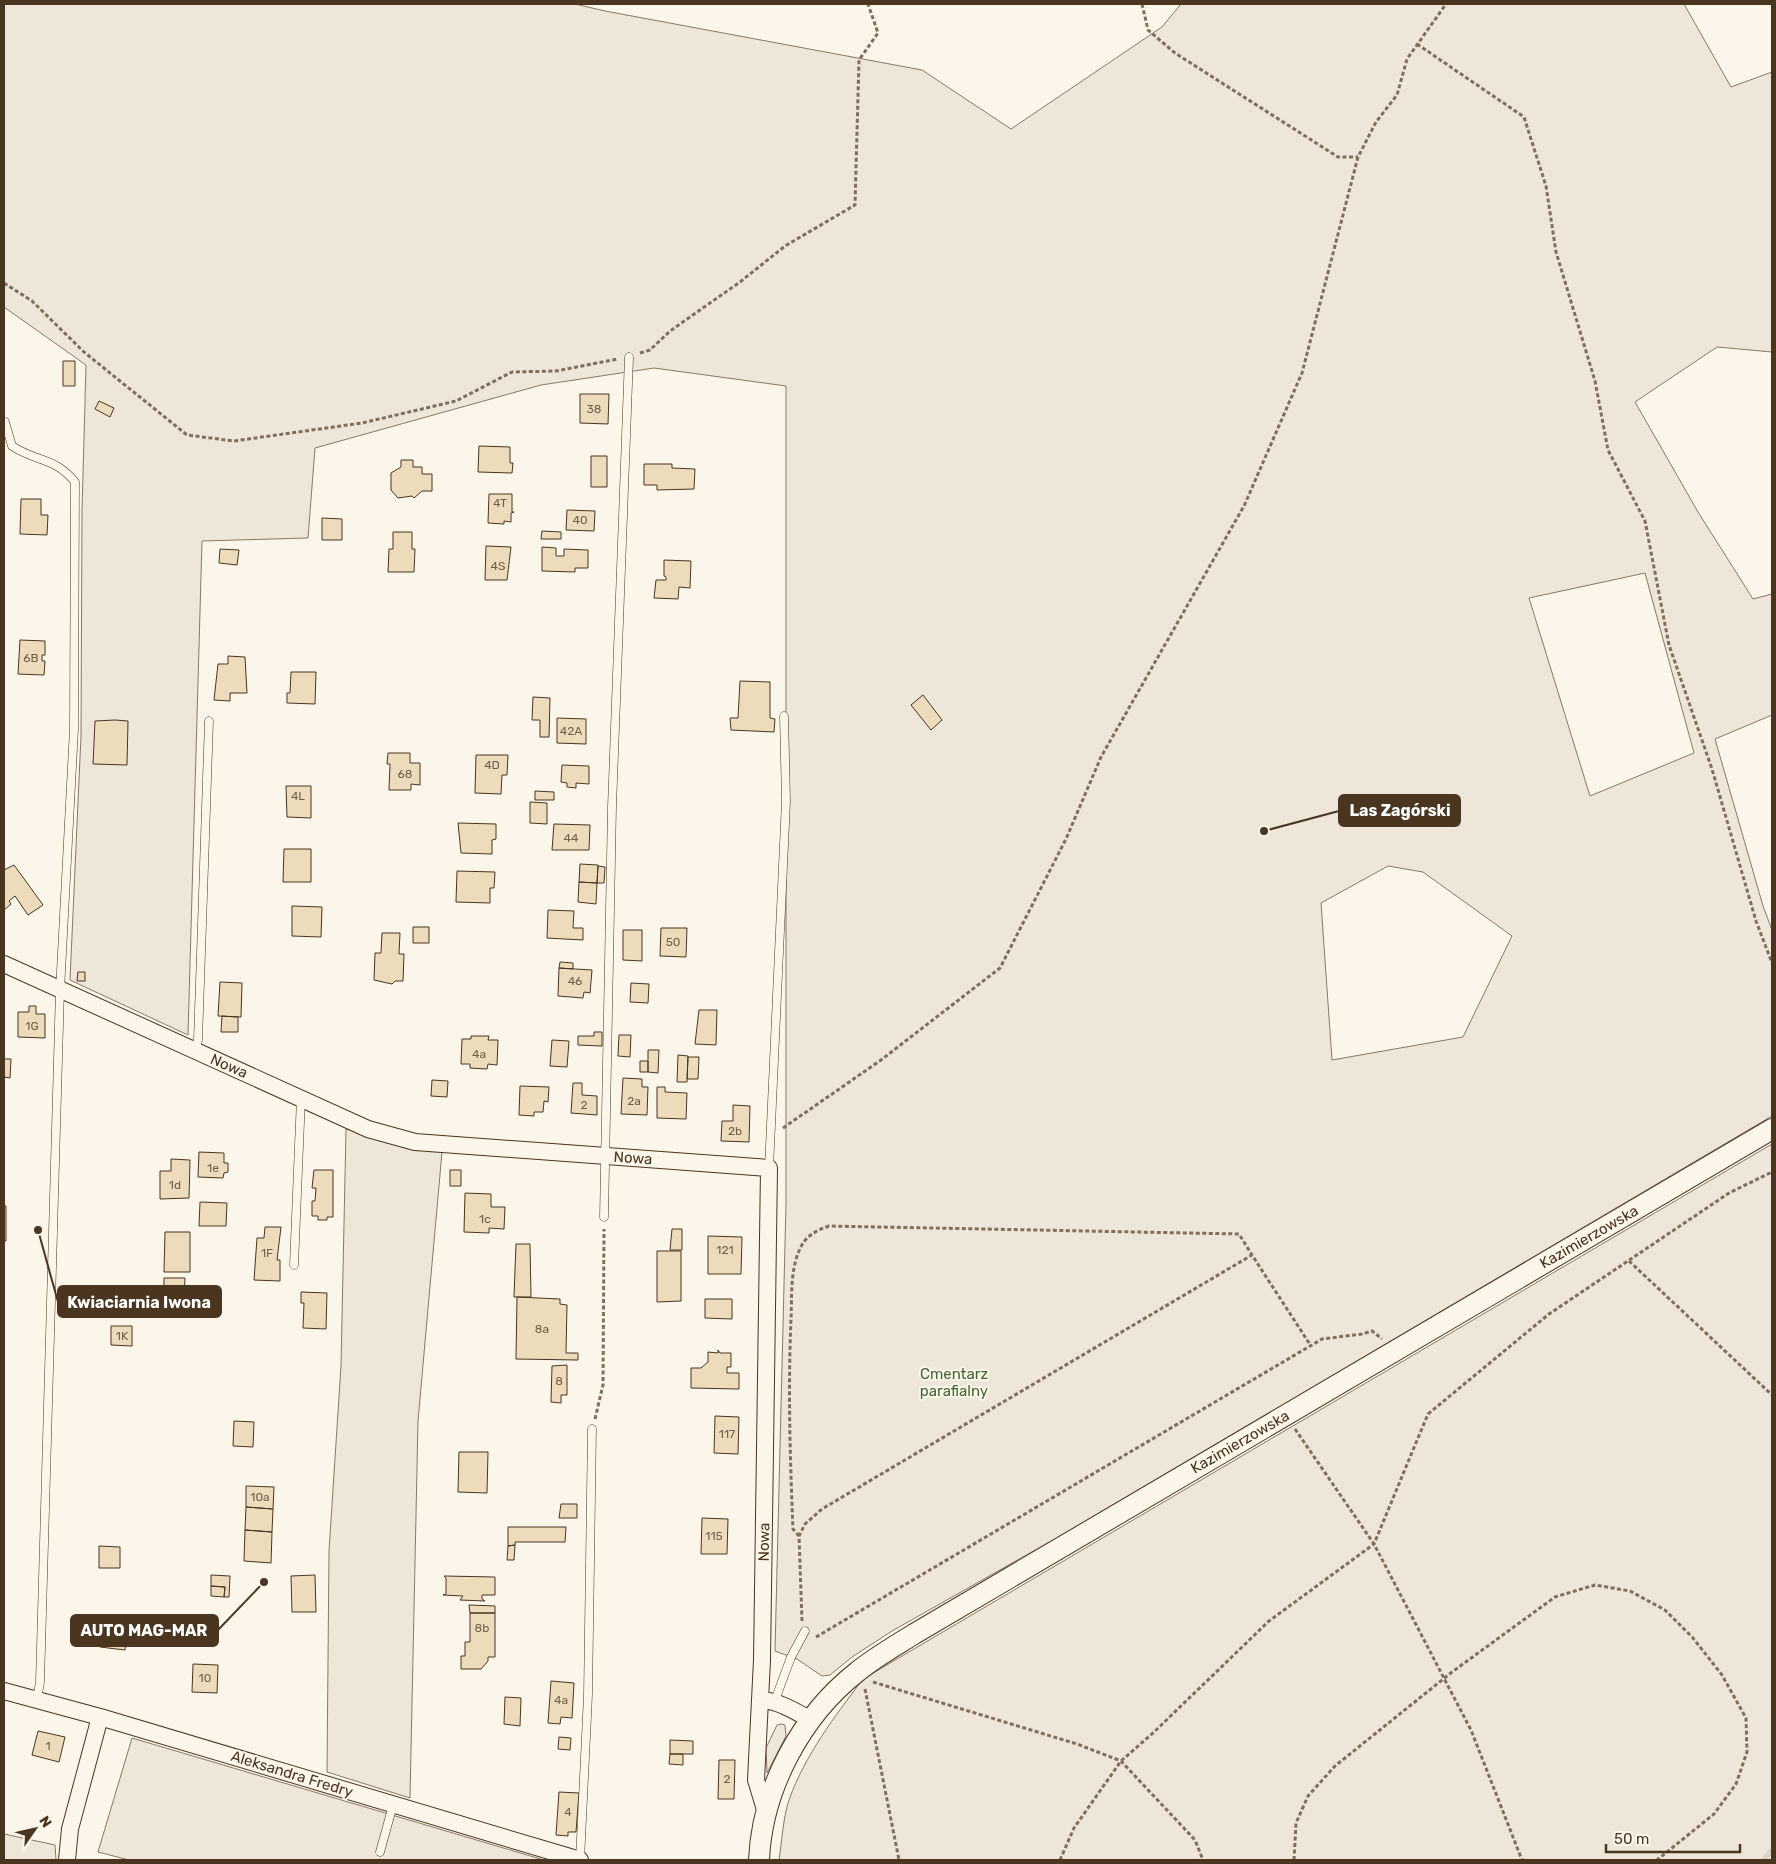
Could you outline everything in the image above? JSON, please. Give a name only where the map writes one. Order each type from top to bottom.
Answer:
[{"type":"street","name":"Nowa","points":[[4,964],[368,1129],[415,1142],[769,1168],[767,1702],[756,1780],[766,1813]]},
{"type":"street","name":"Kazimierzowska","points":[[759,1860],[766,1813],[786,1758],[811,1720],[828,1699],[856,1672],[914,1634],[1772,1129]]},
{"type":"street","name":"Aleksandra Fredry","points":[[4,1691],[100,1717],[580,1860]]},
{"type":"street","points":[[767,1702],[811,1720]]},
{"type":"street","points":[[67,1860],[70,1829],[100,1717]]},
{"type":"lane","points":[[604,1217],[612,807],[629,357]]},
{"type":"lane","points":[[5,422],[12,446],[26,455],[49,460],[65,469],[75,482],[74,729],[60,990],[49,1427],[40,1682],[37,1699]]},
{"type":"lane","points":[[769,1168],[786,800],[784,716]]},
{"type":"lane","points":[[195,1050],[198,1040],[209,721]]},
{"type":"lane","points":[[294,1265],[301,1098]]},
{"type":"lane","points":[[580,1860],[588,1695],[592,1429]]},
{"type":"lane","points":[[767,1702],[805,1631]]},
{"type":"lane","points":[[380,1852],[393,1805]]},
{"type":"path","points":[[4,282],[32,301],[84,352],[187,435],[234,441],[362,424],[456,401],[512,372],[556,371],[629,357],[650,350],[670,331],[740,282],[785,246],[855,205],[859,60],[878,32],[868,4]]},
{"type":"path","points":[[1142,4],[1148,30],[1175,52],[1338,156],[1358,157]]},
{"type":"path","points":[[770,1137],[881,1060],[1000,968],[1066,839],[1101,757],[1244,506],[1302,373],[1358,157],[1376,122],[1397,95],[1407,59],[1446,4]]},
{"type":"path","points":[[1417,44],[1524,118],[1546,186],[1556,252],[1595,381],[1608,450],[1646,521],[1669,645],[1712,769],[1756,921],[1772,963]]},
{"type":"path","points":[[1060,1860],[1074,1828],[1121,1761],[1153,1733],[1269,1621],[1374,1544],[1428,1414],[1549,1314],[1728,1194],[1772,1172]]},
{"type":"path","points":[[592,1429],[603,1385],[604,1217]]},
{"type":"path","points":[[799,1536],[793,1529],[788,1430],[794,1274],[799,1251],[811,1233],[829,1226],[1239,1234],[1311,1346]]},
{"type":"path","points":[[1252,1255],[822,1508],[805,1524],[799,1536],[801,1618],[805,1631],[814,1638],[1322,1339],[1372,1331],[1382,1340],[1390,1353]]},
{"type":"path","points":[[1629,1261],[1772,1395]]},
{"type":"path","points":[[1291,1423],[1374,1544],[1471,1730],[1522,1860]]},
{"type":"path","points":[[1294,1860],[1296,1823],[1308,1796],[1335,1766],[1444,1679],[1555,1597],[1595,1585],[1630,1591],[1665,1610],[1693,1638],[1722,1675],[1746,1718],[1747,1752],[1736,1784],[1714,1814],[1657,1860]]},
{"type":"path","points":[[872,1682],[1077,1744],[1121,1761],[1195,1840],[1203,1860]]},
{"type":"path","points":[[865,1688],[899,1860]]},
{"type":"green space","name":"Cmentarz parafialny","points":[[4,4],[575,4],[922,70],[1011,129],[1162,27],[1181,4],[1684,4],[1731,87],[1772,72],[1772,352],[1717,347],[1635,402],[1698,512],[1753,599],[1772,594],[1772,715],[1715,739],[1763,906],[1772,930],[1772,1116],[1060,1536],[892,1631],[852,1657],[830,1675],[822,1676],[797,1659],[775,1651],[786,1204],[786,386],[654,368],[541,385],[315,448],[308,538],[202,541],[188,1035],[70,980],[81,736],[82,511],[86,365],[4,307]],"holes":[[[1645,573],[1694,753],[1590,796],[1529,598]],[[1388,866],[1423,872],[1512,936],[1463,1037],[1332,1060],[1321,903]]]},
{"type":"green space","points":[[346,1129],[409,1147],[442,1152],[418,1421],[410,1798],[327,1772],[329,1551],[341,1366]]},
{"type":"green space","points":[[1772,1144],[1772,1860],[779,1860],[785,1814],[803,1767],[821,1736],[863,1679]]},
{"type":"green space","points":[[777,1725],[785,1725],[786,1736],[767,1773],[766,1748]]},
{"type":"green space","points":[[132,1738],[544,1860],[129,1860],[98,1852]]},
{"type":"green space","points":[[4,1834],[55,1845],[56,1860],[4,1860]]},
{"type":"building","points":[[63,361],[75,361],[75,386],[63,386]]},
{"type":"building","points":[[580,394],[609,394],[608,424],[580,423]]},
{"type":"building","points":[[99,401],[114,408],[110,417],[95,409]]},
{"type":"building","points":[[479,446],[510,447],[510,463],[513,463],[512,473],[478,472]]},
{"type":"building","points":[[591,456],[607,456],[607,487],[591,487]]},
{"type":"building","points":[[401,460],[413,460],[413,467],[422,467],[422,474],[432,474],[432,491],[422,491],[414,498],[412,496],[398,498],[391,490],[391,473],[401,467]]},
{"type":"building","points":[[644,464],[672,464],[672,468],[695,469],[694,489],[657,490],[657,485],[644,485]]},
{"type":"building","points":[[489,494],[512,494],[512,512],[514,512],[511,513],[511,522],[504,521],[504,524],[488,523]]},
{"type":"building","points":[[21,499],[41,499],[41,515],[48,515],[47,535],[20,534]]},
{"type":"building","points":[[567,510],[595,511],[594,531],[566,530]]},
{"type":"building","points":[[322,518],[342,519],[342,540],[322,540]]},
{"type":"building","points":[[542,531],[561,532],[561,539],[541,539]]},
{"type":"building","points":[[393,532],[412,532],[412,549],[415,549],[414,572],[388,572],[389,549],[393,549]]},
{"type":"building","points":[[486,546],[511,547],[507,580],[485,580]]},
{"type":"building","points":[[542,547],[556,548],[556,556],[564,556],[564,549],[588,550],[588,568],[575,568],[575,572],[542,571]]},
{"type":"building","points":[[220,549],[239,550],[237,565],[219,563]]},
{"type":"building","points":[[664,560],[691,561],[690,588],[679,587],[678,599],[654,598],[656,580],[666,580],[664,576]]},
{"type":"building","points":[[20,640],[45,641],[45,655],[42,655],[42,661],[45,661],[44,675],[18,674]]},
{"type":"building","points":[[228,656],[245,657],[247,693],[230,693],[230,701],[214,700],[218,664],[228,664]]},
{"type":"building","points":[[291,672],[316,672],[315,704],[287,703],[287,693],[290,693]]},
{"type":"building","points":[[740,681],[770,682],[770,718],[775,719],[774,732],[731,730],[730,718],[738,718]]},
{"type":"building","points":[[923,695],[942,720],[931,730],[911,705]]},
{"type":"building","points":[[533,697],[550,698],[549,737],[540,737],[540,720],[532,720]]},
{"type":"building","points":[[557,718],[586,719],[586,744],[557,743]]},
{"type":"building","points":[[95,721],[128,721],[127,765],[93,764]]},
{"type":"building","points":[[388,753],[410,753],[410,763],[420,763],[420,785],[411,784],[411,790],[389,790],[390,764],[387,764]]},
{"type":"building","points":[[476,755],[508,755],[507,775],[502,775],[501,794],[475,793]]},
{"type":"building","points":[[562,765],[589,766],[589,784],[576,783],[576,788],[567,787],[567,783],[561,782]]},
{"type":"building","points":[[286,786],[311,786],[311,818],[287,817]]},
{"type":"building","points":[[535,791],[554,792],[554,800],[535,800]]},
{"type":"building","points":[[530,802],[547,803],[547,824],[530,823]]},
{"type":"building","points":[[458,823],[496,824],[496,839],[492,840],[492,854],[461,853]]},
{"type":"building","points":[[554,824],[590,825],[589,850],[552,850]]},
{"type":"building","points":[[284,849],[311,849],[311,882],[283,882]]},
{"type":"building","points":[[580,864],[598,865],[597,883],[579,882]]},
{"type":"building","points":[[14,865],[43,905],[28,915],[15,896],[9,901],[11,904],[4,910],[4,870]]},
{"type":"building","points":[[598,866],[605,867],[604,883],[597,883]]},
{"type":"building","points":[[457,871],[495,872],[494,888],[490,888],[490,903],[456,902]]},
{"type":"building","points":[[579,882],[597,883],[596,904],[578,902]]},
{"type":"building","points":[[292,906],[322,907],[321,937],[292,936]]},
{"type":"building","points":[[548,910],[574,911],[573,928],[583,928],[583,940],[547,938]]},
{"type":"building","points":[[413,927],[429,927],[429,943],[413,943]]},
{"type":"building","points":[[661,928],[687,928],[686,957],[660,956]]},
{"type":"building","points":[[623,930],[642,930],[642,961],[623,960]]},
{"type":"building","points":[[382,933],[400,933],[399,954],[404,954],[403,981],[395,981],[392,984],[374,980],[375,953],[381,953]]},
{"type":"building","points":[[560,962],[573,963],[573,969],[559,968]]},
{"type":"building","points":[[559,968],[592,970],[590,993],[584,992],[583,998],[558,996]]},
{"type":"building","points":[[78,972],[85,972],[85,981],[77,981]]},
{"type":"building","points":[[220,982],[242,983],[241,1017],[218,1016]]},
{"type":"building","points":[[631,983],[649,984],[648,1003],[630,1002]]},
{"type":"building","points":[[29,1006],[36,1006],[36,1014],[45,1014],[45,1038],[18,1037],[18,1012],[29,1012]]},
{"type":"building","points":[[699,1010],[717,1010],[716,1045],[695,1044]]},
{"type":"building","points":[[222,1016],[238,1017],[238,1032],[221,1032]]},
{"type":"building","points":[[594,1032],[602,1032],[602,1046],[578,1045],[578,1036],[594,1036]]},
{"type":"building","points":[[619,1035],[631,1035],[630,1057],[618,1056]]},
{"type":"building","points":[[471,1036],[489,1036],[488,1040],[498,1040],[497,1065],[488,1064],[487,1069],[470,1068],[470,1064],[461,1064],[462,1039],[471,1039]]},
{"type":"building","points":[[552,1040],[569,1041],[567,1067],[550,1066]]},
{"type":"building","points":[[648,1050],[659,1050],[658,1073],[648,1072]]},
{"type":"building","points":[[678,1055],[688,1056],[687,1082],[677,1082]]},
{"type":"building","points":[[688,1057],[699,1057],[698,1079],[687,1079]]},
{"type":"building","points":[[4,1059],[11,1059],[10,1078],[4,1077]]},
{"type":"building","points":[[640,1061],[648,1061],[648,1072],[640,1072]]},
{"type":"building","points":[[623,1078],[642,1079],[642,1087],[648,1087],[647,1115],[621,1114]]},
{"type":"building","points":[[432,1080],[448,1081],[447,1097],[431,1096]]},
{"type":"building","points":[[573,1083],[582,1083],[582,1095],[597,1096],[597,1115],[571,1113]]},
{"type":"building","points":[[520,1086],[549,1087],[548,1102],[544,1101],[543,1112],[534,1112],[534,1116],[519,1115]]},
{"type":"building","points":[[657,1087],[665,1087],[665,1092],[687,1093],[686,1119],[657,1118]]},
{"type":"building","points":[[733,1105],[750,1106],[749,1142],[721,1141],[722,1121],[733,1121]]},
{"type":"building","points":[[199,1152],[224,1153],[224,1163],[228,1163],[228,1172],[224,1173],[223,1178],[198,1177]]},
{"type":"building","points":[[171,1159],[190,1160],[189,1198],[160,1199],[160,1171],[171,1171]]},
{"type":"building","points":[[314,1170],[333,1170],[333,1217],[327,1217],[327,1220],[318,1220],[318,1216],[312,1216],[312,1201],[315,1201],[316,1188],[312,1188]]},
{"type":"building","points":[[450,1170],[461,1170],[461,1186],[450,1186]]},
{"type":"building","points":[[465,1193],[491,1194],[491,1207],[505,1207],[504,1229],[489,1228],[489,1233],[464,1232]]},
{"type":"building","points":[[200,1202],[227,1203],[226,1226],[199,1226]]},
{"type":"building","points":[[4,1206],[6,1206],[6,1241],[4,1241]]},
{"type":"building","points":[[265,1227],[281,1227],[277,1260],[280,1260],[280,1281],[254,1280],[257,1238],[264,1238]]},
{"type":"building","points":[[672,1229],[682,1229],[682,1250],[670,1250]]},
{"type":"building","points":[[165,1232],[190,1232],[190,1272],[164,1272]]},
{"type":"building","points":[[708,1236],[742,1237],[741,1274],[708,1274]]},
{"type":"building","points":[[516,1244],[530,1244],[531,1297],[514,1297]]},
{"type":"building","points":[[657,1251],[681,1251],[681,1301],[657,1302]]},
{"type":"building","points":[[164,1278],[185,1278],[184,1297],[164,1296]]},
{"type":"building","points":[[301,1292],[327,1293],[326,1329],[303,1328],[304,1303],[301,1303]]},
{"type":"building","points":[[517,1297],[560,1299],[560,1304],[567,1305],[566,1353],[578,1353],[578,1360],[516,1359]]},
{"type":"building","points":[[705,1299],[732,1299],[732,1319],[705,1318]]},
{"type":"building","points":[[111,1326],[132,1326],[132,1346],[111,1345]]},
{"type":"building","points":[[718,1350],[720,1353],[731,1353],[731,1367],[727,1367],[727,1373],[739,1373],[739,1389],[691,1388],[691,1368],[701,1368],[708,1362],[708,1352],[718,1353]]},
{"type":"building","points":[[567,1365],[567,1395],[561,1395],[561,1403],[551,1402],[552,1366]]},
{"type":"building","points":[[715,1416],[739,1417],[738,1454],[714,1453]]},
{"type":"building","points":[[234,1421],[254,1422],[253,1447],[233,1446]]},
{"type":"building","points":[[459,1452],[488,1452],[487,1493],[458,1492]]},
{"type":"building","points":[[246,1486],[274,1487],[273,1509],[246,1507]]},
{"type":"building","points":[[561,1504],[577,1504],[577,1518],[559,1518]]},
{"type":"building","points":[[246,1507],[273,1509],[272,1532],[245,1530]]},
{"type":"building","points":[[702,1518],[728,1519],[727,1554],[701,1554]]},
{"type":"building","points":[[508,1527],[566,1527],[565,1542],[515,1542],[515,1545],[508,1546]]},
{"type":"building","points":[[245,1530],[272,1532],[271,1563],[244,1561]]},
{"type":"building","points":[[515,1545],[514,1560],[507,1560],[508,1546]]},
{"type":"building","points":[[99,1546],[120,1547],[120,1568],[99,1568]]},
{"type":"building","points":[[211,1575],[230,1576],[229,1597],[224,1597],[225,1587],[211,1586]]},
{"type":"building","points":[[315,1575],[316,1612],[292,1612],[291,1576]]},
{"type":"building","points":[[444,1576],[495,1577],[495,1595],[482,1595],[482,1599],[485,1601],[460,1600],[463,1596],[443,1595],[446,1594],[446,1578]]},
{"type":"building","points":[[211,1586],[225,1587],[224,1597],[211,1596]]},
{"type":"building","points":[[469,1605],[495,1606],[495,1613],[470,1613]]},
{"type":"building","points":[[470,1613],[495,1613],[495,1657],[488,1657],[488,1661],[481,1669],[461,1669],[461,1656],[465,1656],[465,1642],[470,1642]]},
{"type":"building","points":[[109,1616],[126,1617],[125,1626],[128,1626],[125,1650],[100,1647],[101,1623],[109,1624]]},
{"type":"building","points":[[193,1664],[218,1665],[217,1693],[192,1692]]},
{"type":"building","points":[[551,1681],[574,1683],[572,1718],[561,1717],[560,1724],[548,1723]]},
{"type":"building","points":[[505,1697],[521,1698],[520,1726],[504,1724]]},
{"type":"building","points":[[38,1731],[65,1737],[59,1762],[32,1755]]},
{"type":"building","points":[[559,1737],[571,1738],[570,1750],[558,1749]]},
{"type":"building","points":[[670,1740],[693,1741],[693,1754],[670,1754]]},
{"type":"building","points":[[670,1754],[683,1754],[683,1765],[669,1764]]},
{"type":"building","points":[[719,1760],[735,1760],[734,1799],[718,1799]]},
{"type":"building","points":[[559,1792],[579,1793],[576,1832],[568,1832],[568,1836],[556,1835]]},
{"type":"waterway","points":[[1764,1860],[1772,1850]]},
{"type":"place","name":"Las Zagórski","points":[[1264,831]]},
{"type":"place","name":"Kwiaciarnia Iwona","points":[[38,1230]]},
{"type":"place","name":"AUTO MAG-MAR","points":[[264,1582]]}]
